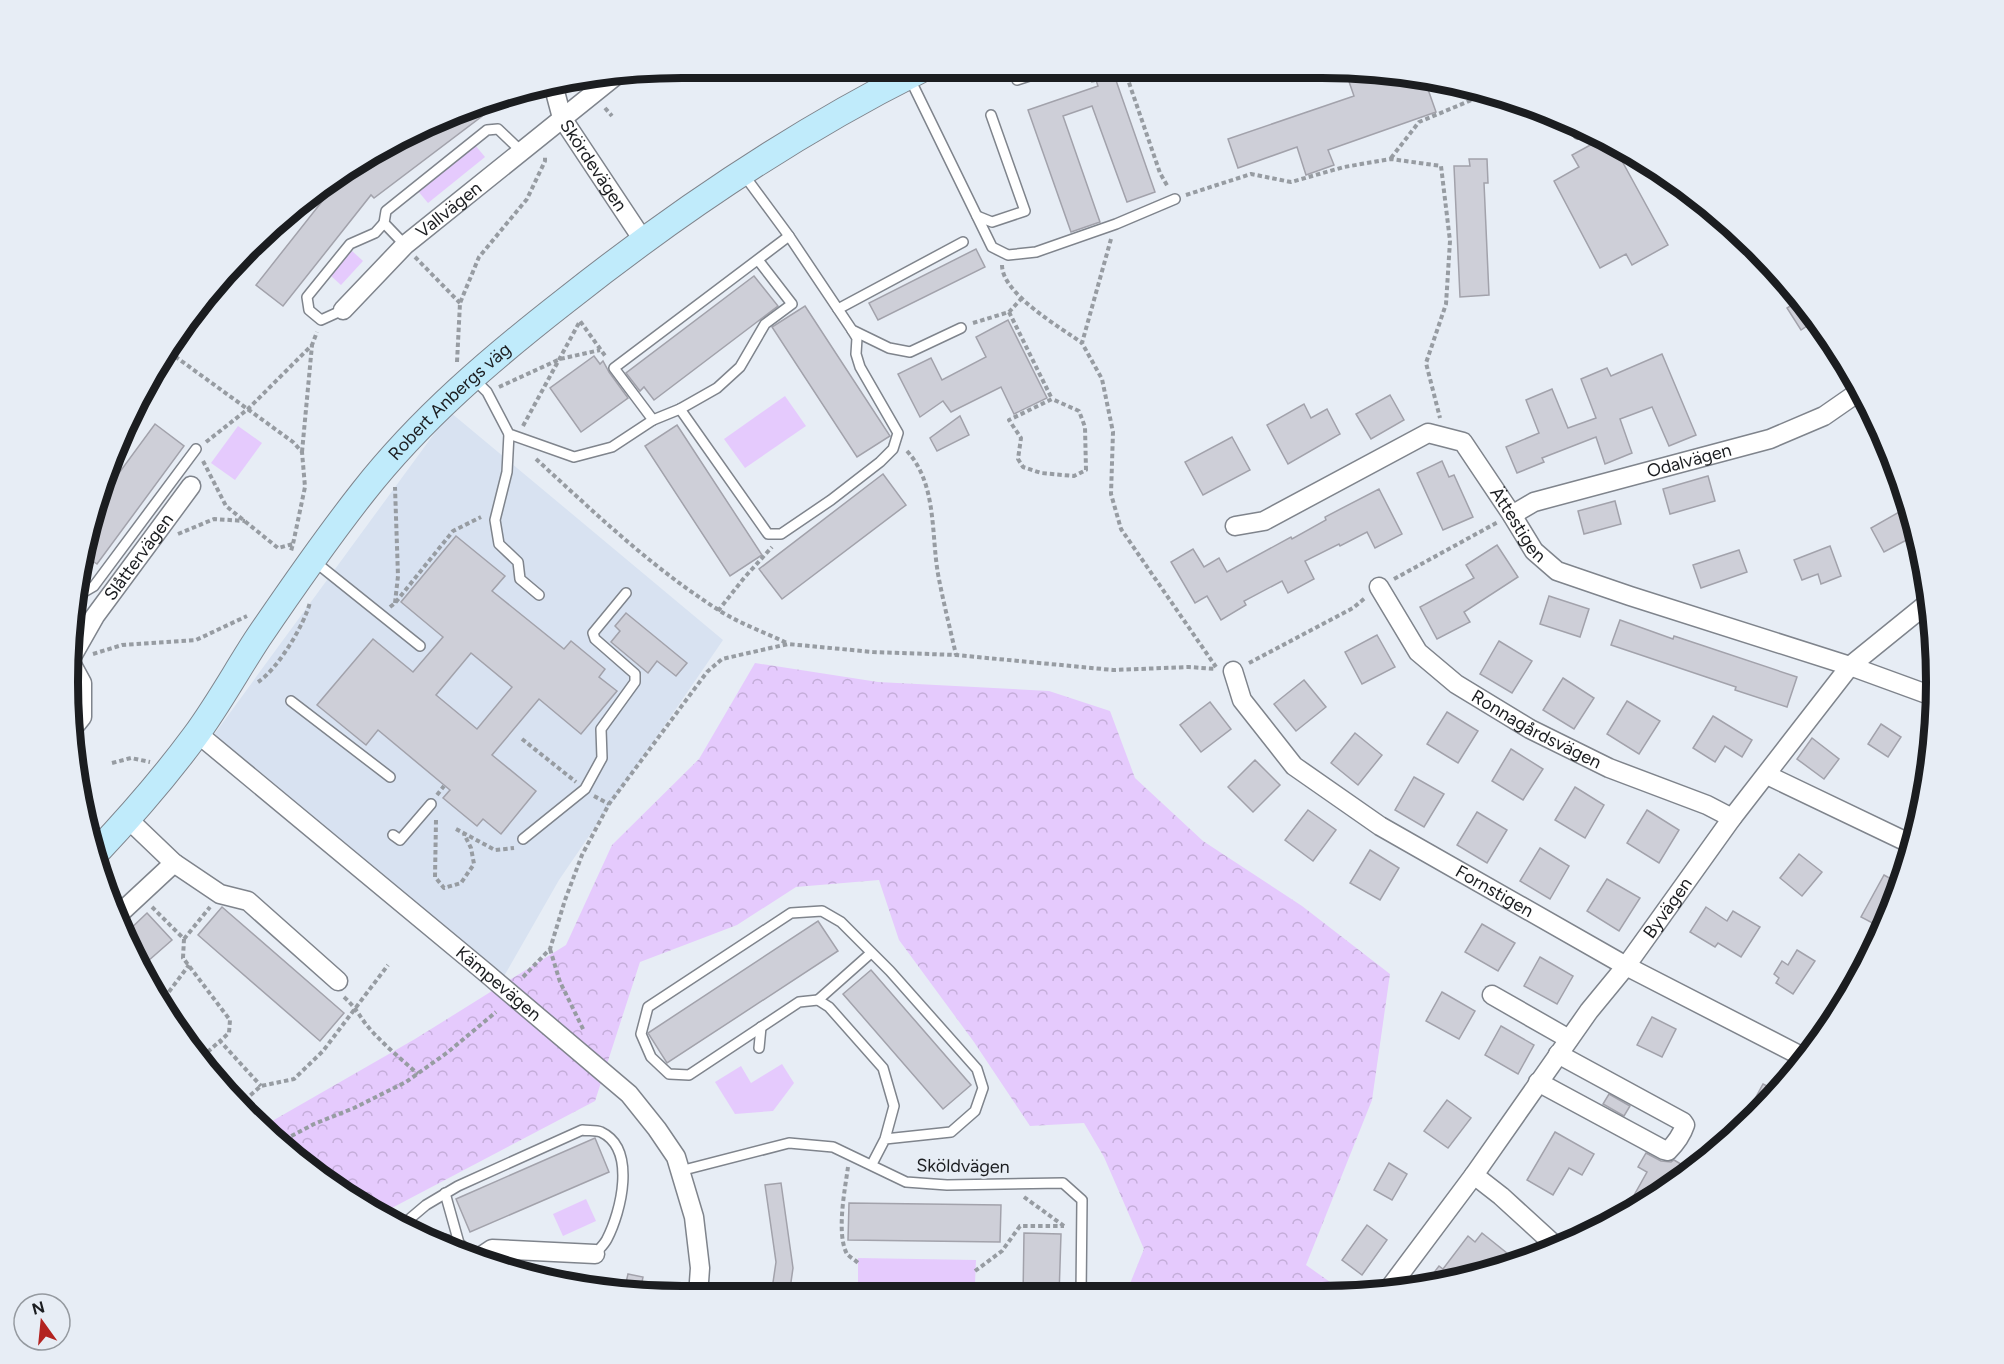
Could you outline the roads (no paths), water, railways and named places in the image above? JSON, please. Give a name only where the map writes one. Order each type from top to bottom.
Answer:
[{"type":"street","name":"Robert Anbergs väg","points":[[102,847],[128,819],[197,733],[258,639],[304,556],[403,445],[472,387],[510,344],[643,240],[743,173],[850,107],[906,78]]},
{"type":"street","name":"Vallvägen","points":[[343,310],[405,245],[607,83]]},
{"type":"street","name":"Skördevägen","points":[[555,92],[561,118],[643,240]]},
{"type":"street","name":"Odalvägen","points":[[1512,515],[1534,502],[1770,439],[1824,416],[1853,395]]},
{"type":"street","name":"Ättestigen","points":[[1235,526],[1264,521],[1428,434],[1462,442],[1534,551],[1557,571],[1850,666],[1926,694]]},
{"type":"street","name":"Slåttervägen","points":[[79,645],[95,616],[149,542],[184,481]]},
{"type":"street","name":"Ronnagårdsvägen","points":[[1379,587],[1418,651],[1456,684],[1530,729],[1599,763],[1707,805],[1732,818]]},
{"type":"street","name":"Byvägen","points":[[1394,1282],[1474,1175],[1563,1046],[1626,966],[1732,818],[1850,666],[1922,608]]},
{"type":"street","name":"Fornstigen","points":[[1233,671],[1242,700],[1294,766],[1380,826],[1626,966],[1798,1054]]},
{"type":"street","name":"Slåttervägen","points":[[78,676],[82,683],[82,717],[79,721]]},
{"type":"street","name":"Kämpevägen","points":[[197,733],[628,1094],[657,1129],[676,1158],[694,1217],[700,1268],[699,1286]]},
{"type":"street","points":[[1767,775],[1904,841]]},
{"type":"street","points":[[128,819],[174,863],[220,894],[248,901],[338,981]]},
{"type":"street","points":[[123,910],[174,863]]},
{"type":"street","points":[[1492,995],[1563,1046],[1683,1122],[1684,1129],[1671,1148],[1668,1151],[1664,1150],[1538,1082]]},
{"type":"street","points":[[1474,1175],[1550,1241]]},
{"type":"street","points":[[486,1253],[492,1249],[595,1254]]},
{"type":"lane","points":[[916,78],[992,247],[1008,255],[1036,252],[1116,224],[1175,199]]},
{"type":"lane","points":[[1017,80],[1023,78]]},
{"type":"lane","points":[[977,216],[992,222],[1025,211],[991,115]]},
{"type":"lane","points":[[343,310],[321,320],[309,310],[308,297],[350,244],[375,234],[384,223],[386,211],[487,130],[498,129],[521,151]]},
{"type":"lane","points":[[680,409],[768,534],[781,534],[831,500],[880,462],[892,448],[898,433],[860,367],[856,354],[857,338],[789,236],[743,173]]},
{"type":"lane","points":[[384,223],[405,245]]},
{"type":"lane","points":[[653,420],[614,368],[789,236]]},
{"type":"lane","points":[[837,309],[963,242]]},
{"type":"lane","points":[[472,387],[509,434],[574,457],[612,447],[653,420],[680,409],[717,388],[740,367],[765,324],[792,304],[758,260]]},
{"type":"lane","points":[[852,330],[889,348],[910,352],[961,328]]},
{"type":"lane","points":[[509,434],[507,472],[495,520],[499,544],[518,562],[520,579],[539,595]]},
{"type":"lane","points":[[85,591],[94,586],[184,481],[196,448]]},
{"type":"lane","points":[[304,556],[420,646]]},
{"type":"lane","points":[[523,839],[585,789],[602,758],[601,729],[635,682],[635,674],[595,639],[593,633],[626,593]]},
{"type":"lane","points":[[291,700],[390,777]]},
{"type":"lane","points":[[393,835],[400,840],[434,805]]},
{"type":"lane","points":[[871,953],[818,1000],[799,1002],[689,1074],[669,1074],[651,1057],[641,1034],[648,1007],[791,913],[822,911],[842,922],[890,971],[976,1069],[982,1088],[975,1111],[951,1132],[885,1139]]},
{"type":"lane","points":[[818,1000],[830,1007],[884,1068],[894,1106],[885,1139],[872,1164]]},
{"type":"lane","points":[[759,1048],[761,1027]]},
{"type":"lane","points":[[408,1220],[426,1204],[445,1193],[582,1131],[600,1132],[616,1144],[624,1167],[622,1198],[607,1240],[595,1254]]},
{"type":"lane","name":"Sköldvägen","points":[[680,1171],[789,1143],[833,1147],[906,1182],[947,1185],[1064,1183],[1082,1200],[1081,1286]]},
{"type":"lane","points":[[445,1193],[459,1243]]}]
